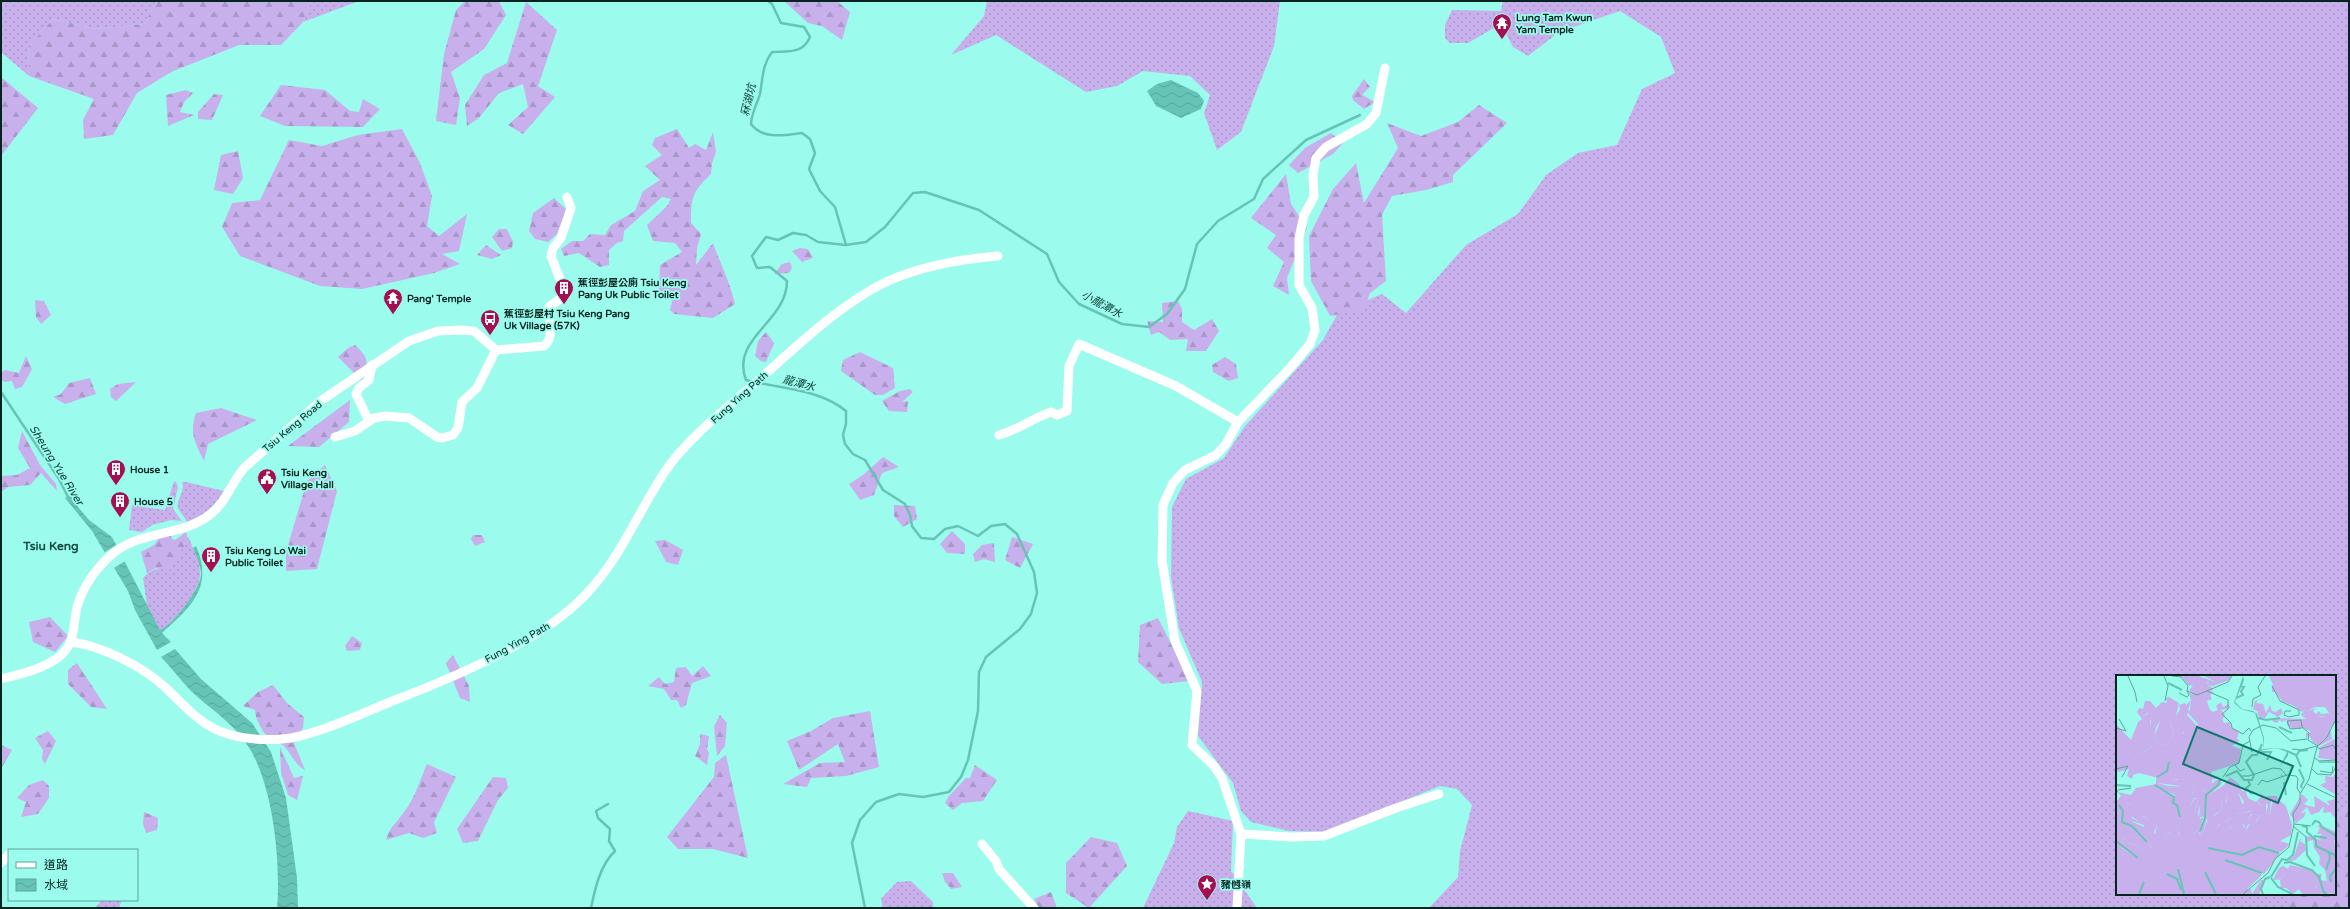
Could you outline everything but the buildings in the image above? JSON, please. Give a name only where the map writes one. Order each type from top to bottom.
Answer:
[{"type":"street","points":[[1237,908],[1241,834],[1222,778],[1214,765],[1192,745],[1197,691],[1175,641],[1162,561],[1163,505],[1173,483],[1185,470],[1216,455],[1226,444],[1238,422],[1290,368],[1310,344],[1315,330],[1312,308],[1299,285],[1299,238],[1304,215],[1314,197],[1313,175],[1316,158],[1326,147],[1367,124],[1376,113],[1385,68]]},
{"type":"street","points":[[335,437],[355,431],[374,418],[398,416],[409,418],[437,437],[442,438],[453,435],[458,428],[462,402],[477,388],[496,350],[544,346],[550,341],[549,307],[564,296],[565,292],[551,256],[553,248],[561,238],[571,208],[567,197]]},
{"type":"street","name":"Fung Ying Path","points":[[71,642],[94,646],[148,673],[195,717],[218,730],[233,735],[282,739],[304,735],[336,723],[472,667],[544,628],[576,604],[608,569],[666,471],[710,423],[761,377],[839,313],[866,293],[889,281],[919,270],[968,259],[998,256]]},
{"type":"street","name":"Tsiu Keng Road","points":[[71,642],[76,610],[82,594],[92,576],[104,562],[121,547],[135,540],[194,524],[212,514],[227,496],[235,479],[245,466],[308,412],[372,366],[409,341],[438,331],[474,331],[496,350]]},
{"type":"street","points":[[999,435],[1019,428],[1039,416],[1051,412],[1057,415],[1067,411],[1069,366],[1079,344],[1176,386],[1238,422]]},
{"type":"street","points":[[369,421],[356,394],[359,388],[369,380],[372,366]]},
{"type":"street","points":[[1,680],[48,664],[60,656],[71,642]]},
{"type":"street","points":[[1241,834],[1291,837],[1324,836],[1396,808],[1439,794]]},
{"type":"street","points":[[982,844],[996,861],[999,869],[1034,908]]},
{"type":"green space","points":[[1,1],[157,1],[144,24],[96,29],[53,19],[28,47],[29,76],[1,52]]},
{"type":"green space","points":[[157,1],[311,1],[303,22],[281,45],[239,45],[171,72],[137,93],[113,135],[84,139],[83,120],[94,99],[29,76],[28,47],[53,19],[96,29],[144,24]]},
{"type":"green space","points":[[311,1],[359,1],[303,22]]},
{"type":"green space","points":[[465,1],[499,1],[506,15],[484,49],[451,72],[460,98],[456,125],[436,121],[444,54],[456,10]]},
{"type":"green space","points":[[784,1],[837,1],[850,12],[842,40],[822,26],[808,23]]},
{"type":"green space","points":[[987,1],[1280,1],[1274,46],[1241,132],[1217,150],[1204,113],[1210,95],[1190,76],[1143,71],[1117,86],[1086,92],[996,35],[951,55],[984,16]]},
{"type":"green space","points":[[1503,1],[2349,1],[2349,803],[2336,819],[2336,675],[2116,675],[2116,895],[2289,895],[2288,900],[2291,908],[1429,908],[1458,877],[1460,851],[1472,805],[1457,789],[1440,786],[1326,832],[1289,831],[1251,822],[1241,811],[1233,783],[1198,736],[1202,682],[1179,628],[1171,577],[1172,507],[1186,479],[1224,458],[1245,426],[1323,340],[1338,313],[1382,294],[1406,313],[1466,245],[1518,214],[1546,175],[1578,153],[1617,145],[1642,89],[1675,73],[1661,37],[1620,11],[1559,32],[1528,56],[1513,47],[1501,24],[1468,43],[1450,43],[1445,38],[1445,25],[1452,10],[1501,11]]},
{"type":"green space","points":[[526,2],[557,30],[538,86],[555,97],[523,134],[508,125],[528,107],[523,84],[499,93],[479,118],[467,126],[465,105],[484,75],[507,63]]},
{"type":"green space","points":[[1,77],[38,108],[1,156]]},
{"type":"green space","points":[[1364,79],[1370,87],[1362,95],[1375,102],[1364,109],[1353,100],[1352,96]]},
{"type":"green space","points":[[281,85],[325,90],[350,111],[359,112],[363,99],[380,109],[363,127],[285,126],[260,116]]},
{"type":"green space","points":[[186,90],[193,93],[184,102],[180,112],[194,115],[168,126],[166,95]]},
{"type":"green space","points":[[214,94],[223,95],[212,120],[198,119],[198,112]]},
{"type":"green space","points":[[1479,105],[1507,123],[1453,175],[1453,182],[1426,190],[1392,196],[1382,215],[1386,281],[1370,293],[1364,310],[1330,316],[1311,281],[1309,236],[1333,189],[1356,163],[1364,203],[1398,148],[1387,123],[1421,136],[1458,122]]},
{"type":"green space","points":[[402,129],[420,163],[432,196],[427,226],[439,236],[467,214],[459,251],[442,254],[460,264],[434,273],[362,289],[320,286],[240,256],[222,227],[232,203],[260,200],[289,140],[322,146],[358,135]]},
{"type":"green space","points":[[677,129],[689,148],[695,144],[706,150],[713,132],[716,152],[712,163],[711,174],[696,191],[691,207],[691,223],[701,234],[697,248],[696,265],[713,243],[728,280],[735,304],[713,318],[674,314],[670,310],[673,298],[659,290],[660,265],[682,252],[675,243],[653,241],[647,225],[667,206],[671,199],[662,197],[624,231],[623,241],[617,243],[609,250],[609,265],[600,267],[579,253],[564,256],[561,249],[572,241],[583,241],[590,234],[605,235],[611,225],[635,211],[643,191],[660,180],[645,166],[662,155],[652,145],[655,138]]},
{"type":"green space","points":[[1331,133],[1343,143],[1333,154],[1298,173],[1289,165],[1305,148]]},
{"type":"green space","points":[[238,151],[243,178],[233,194],[214,190],[221,155]]},
{"type":"green space","points":[[1286,174],[1291,204],[1307,228],[1287,278],[1289,295],[1273,286],[1284,262],[1267,248],[1276,235],[1251,218]]},
{"type":"green space","points":[[554,198],[567,210],[557,234],[548,242],[535,239],[529,231],[533,213]]},
{"type":"green space","points":[[499,229],[507,229],[513,242],[512,248],[502,251],[492,237]]},
{"type":"green space","points":[[486,245],[501,255],[492,259],[477,255]]},
{"type":"green space","points":[[800,248],[808,249],[813,258],[802,262],[792,251]]},
{"type":"green space","points":[[790,262],[792,268],[789,273],[774,274],[782,264]]},
{"type":"green space","points":[[35,300],[44,301],[51,315],[41,324],[36,317]]},
{"type":"green space","points":[[1178,301],[1182,309],[1182,322],[1194,330],[1212,319],[1219,331],[1206,351],[1186,351],[1188,339],[1170,340],[1159,332],[1151,335],[1147,321],[1163,322],[1162,303]]},
{"type":"green space","points":[[766,332],[774,343],[766,362],[761,361],[755,356],[758,341]]},
{"type":"green space","points":[[355,345],[363,354],[366,361],[366,369],[362,381],[338,357],[348,348]]},
{"type":"green space","points":[[860,352],[893,368],[895,388],[883,395],[875,395],[841,371],[843,360]]},
{"type":"green space","points":[[26,356],[32,369],[22,387],[15,389],[12,381],[5,382],[1,379],[1,373],[5,370],[19,373]]},
{"type":"green space","points":[[1225,357],[1236,364],[1238,378],[1229,381],[1213,372],[1212,365]]},
{"type":"green space","points":[[90,378],[96,394],[65,404],[53,397],[61,394],[69,383]]},
{"type":"green space","points":[[136,382],[116,401],[111,397],[110,389],[118,384]]},
{"type":"green space","points":[[910,389],[913,392],[902,402],[908,401],[907,412],[889,411],[882,401],[900,391]]},
{"type":"green space","points":[[350,400],[349,422],[319,447],[288,446]]},
{"type":"green space","points":[[221,408],[257,420],[208,444],[204,461],[198,449],[193,432],[196,413]]},
{"type":"green space","points":[[22,431],[40,465],[56,484],[57,491],[41,473],[30,485],[8,487],[1,492],[1,476],[17,475],[30,468],[18,448]]},
{"type":"green space","points":[[883,457],[899,467],[882,473],[874,495],[860,500],[849,484],[863,475]]},
{"type":"green space","points":[[325,465],[337,491],[317,569],[286,571],[286,552],[307,481]]},
{"type":"green space","points":[[174,481],[178,487],[173,509],[182,521],[171,520],[152,525],[142,532],[129,530],[132,505],[165,510]]},
{"type":"green space","points":[[182,482],[224,491],[217,502],[208,510],[187,522],[178,508],[178,501],[183,489]]},
{"type":"green space","points":[[894,505],[915,506],[917,519],[903,527],[894,516]]},
{"type":"green space","points":[[952,531],[965,544],[965,554],[947,553],[940,544]]},
{"type":"green space","points":[[186,532],[188,540],[169,571],[156,568],[147,573],[141,552],[154,545],[159,538],[171,535],[172,539],[175,540]]},
{"type":"green space","points":[[473,535],[482,535],[485,542],[475,546],[471,539]]},
{"type":"green space","points":[[186,537],[189,538],[198,560],[200,569],[199,580],[186,605],[166,627],[160,631],[147,605],[143,578],[153,570],[172,567],[173,562],[188,540]]},
{"type":"green space","points":[[1012,537],[1033,544],[1020,568],[1005,560]]},
{"type":"green space","points":[[665,540],[683,550],[678,565],[666,562],[655,541]]},
{"type":"green space","points":[[994,543],[995,562],[984,559],[975,562],[973,554],[982,545]]},
{"type":"green space","points":[[50,617],[68,636],[55,652],[33,642],[29,622]]},
{"type":"green space","points":[[1158,618],[1190,681],[1162,684],[1138,662],[1140,625]]},
{"type":"green space","points":[[352,636],[362,643],[360,650],[347,651],[345,646]]},
{"type":"green space","points":[[453,655],[469,686],[470,702],[460,698],[446,663]]},
{"type":"green space","points":[[77,663],[107,709],[91,707],[68,684],[68,670]]},
{"type":"green space","points":[[703,666],[711,676],[692,683],[686,705],[681,708],[677,700],[671,700],[664,689],[648,686],[659,677],[665,684],[674,682],[676,668],[686,667],[692,676]]},
{"type":"green space","points":[[273,685],[287,703],[304,717],[303,728],[294,743],[305,770],[296,763],[285,747],[271,740],[265,734],[258,722],[255,710],[243,706],[258,692]]},
{"type":"green space","points":[[870,711],[879,767],[846,776],[811,778],[807,787],[783,784],[820,763],[845,762],[838,744],[799,770],[787,741],[811,731],[833,718]]},
{"type":"green space","points":[[720,715],[727,723],[725,746],[717,756],[714,726]]},
{"type":"green space","points":[[48,731],[56,741],[45,764],[42,759],[43,750],[35,738]]},
{"type":"green space","points":[[700,734],[709,736],[707,765],[695,756],[700,744]]},
{"type":"green space","points":[[1,745],[12,750],[1,769]]},
{"type":"green space","points":[[280,747],[294,778],[303,776],[297,800],[288,795],[281,772]]},
{"type":"green space","points":[[726,755],[748,858],[713,849],[678,849],[667,837],[714,777],[715,763]]},
{"type":"green space","points":[[427,764],[456,777],[434,822],[437,833],[423,838],[409,833],[386,840],[391,828],[408,807]]},
{"type":"green space","points":[[975,765],[997,780],[983,801],[962,803],[953,810],[945,803],[948,797],[966,778],[970,778]]},
{"type":"green space","points":[[493,777],[506,778],[508,788],[498,800],[478,841],[463,843],[457,829]]},
{"type":"green space","points":[[43,780],[49,786],[49,798],[38,814],[21,817],[26,802],[17,798],[29,785]]},
{"type":"green space","points":[[2349,803],[2349,908],[2291,908],[2288,900],[2289,895],[2336,895],[2336,819]]},
{"type":"green space","points":[[1188,811],[1233,821],[1231,871],[1257,908],[1143,908],[1174,843],[1177,827]]},
{"type":"green space","points":[[144,812],[158,818],[157,830],[146,833],[143,824]]},
{"type":"green space","points":[[1091,837],[1117,843],[1127,866],[1089,908],[1066,893],[1066,863]]},
{"type":"green space","points":[[942,873],[953,873],[962,887],[951,889],[945,882]]},
{"type":"green space","points":[[911,881],[933,902],[933,908],[883,908],[881,899],[897,882]]},
{"type":"green space","points":[[1051,892],[1057,908],[1039,908],[1034,899]]},
{"type":"green space","points":[[101,901],[122,901],[119,908],[95,908]]},
{"type":"water","points":[[1171,80],[1198,93],[1204,101],[1201,109],[1181,118],[1156,106],[1147,91],[1157,84]]},
{"type":"water","points":[[71,494],[78,507],[89,520],[112,537],[160,630],[166,627],[179,614],[196,589],[201,575],[193,548],[196,546],[201,560],[202,573],[201,585],[197,595],[190,605],[162,633],[171,642],[157,650],[135,610],[128,591],[92,531],[65,498]]},
{"type":"water","points":[[175,649],[201,679],[252,723],[271,752],[286,798],[297,878],[298,908],[277,908],[278,868],[273,822],[263,778],[255,759],[246,743],[234,728],[198,698],[161,657]]},
{"type":"pier","points":[[118,544],[127,560],[112,569],[102,554]]},
{"type":"waterway","name":"冧湖坑","points":[[768,1],[772,4],[781,23],[804,27],[810,37],[799,49],[772,52],[766,62],[760,94],[753,111],[751,124],[756,129],[768,134],[782,135],[802,133],[810,139],[815,153],[809,169],[820,191],[835,207],[846,245]]},
{"type":"waterway","name":"小龍潭水","points":[[754,382],[746,380],[743,365],[746,353],[752,341],[778,308],[785,295],[787,281],[770,267],[757,268],[752,256],[766,237],[778,240],[793,233],[806,235],[818,242],[846,245],[866,242],[885,227],[913,193],[925,192],[979,210],[1047,254],[1059,282],[1079,304],[1122,324],[1149,327],[1167,314],[1185,289],[1197,244],[1218,221],[1254,199],[1263,179],[1306,140],[1360,115]]},
{"type":"waterway","name":"龍潭水","points":[[759,383],[816,395],[837,404],[846,411],[846,424],[843,435],[845,444],[853,454],[865,460],[883,490],[905,504],[910,515],[912,526],[921,538],[934,539],[945,529],[958,526],[978,536],[991,526],[1005,524],[1017,534],[1034,572],[1037,593],[1031,614],[1020,629],[986,657],[979,672],[978,711],[968,760],[961,777],[949,792],[923,797],[899,794],[876,802],[860,820],[852,843],[865,908]]},
{"type":"waterway","name":"Sheung Yue River","points":[[1,392],[59,479],[69,499]]},
{"type":"waterway","points":[[591,908],[596,885],[602,870],[605,863],[615,851],[609,841],[610,829],[598,818],[596,811],[608,804]]},
{"type":"place","name":"Lung Tam Kwun Yam Temple","points":[[1502,40]]},
{"type":"place","name":"蕉徑彭屋公廁 Tsiu Keng Pang Uk Public Toilet","points":[[564,305]]},
{"type":"place","name":"Pang' Temple","points":[[393,315]]},
{"type":"place","name":"蕉徑彭屋村 Tsiu Keng Pang Uk Village (57K)","points":[[490,336]]},
{"type":"place","name":"House 1","points":[[116,486]]},
{"type":"place","name":"Tsiu Keng Village Hall","points":[[267,495]]},
{"type":"place","name":"House 5","points":[[120,518]]},
{"type":"place","name":"Tsiu Keng Lo Wai Public Toilet","points":[[211,573]]},
{"type":"place","name":"豬乸嶺","points":[[1207,901]]},
{"type":"district","name":"Tsiu Keng","points":[[51,546]]}]
